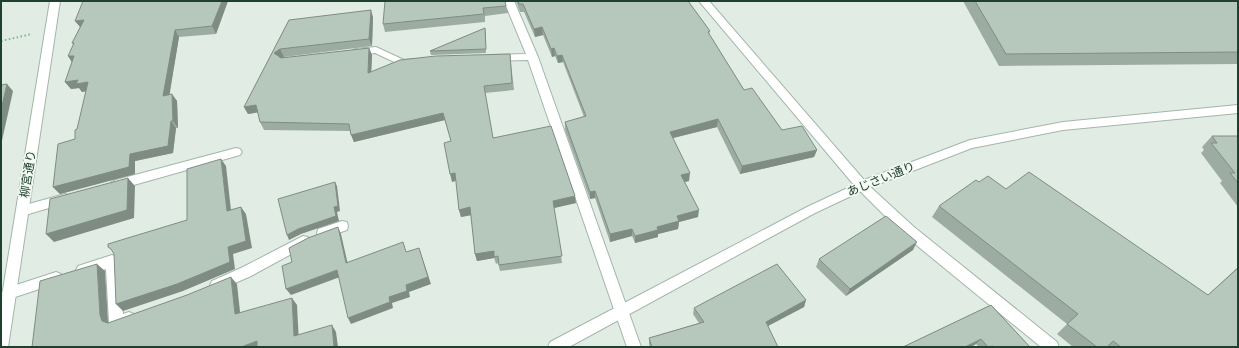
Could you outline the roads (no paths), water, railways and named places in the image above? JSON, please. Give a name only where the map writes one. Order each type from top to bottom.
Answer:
[{"type":"street","name":"柳宮通り","points":[[1,347],[55,1]]},
{"type":"street","points":[[508,1],[533,56],[634,347]]},
{"type":"street","points":[[704,1],[862,186],[909,231],[1052,347]]},
{"type":"street","points":[[346,54],[376,50],[403,62],[424,60]]},
{"type":"street","points":[[486,58],[533,56]]},
{"type":"street","name":"あじさい通り","points":[[555,347],[811,210],[862,186],[970,144],[1063,126],[1238,109]]},
{"type":"street","points":[[106,188],[236,152]]},
{"type":"street","points":[[22,211],[76,196]]},
{"type":"street","points":[[202,291],[246,272],[306,239],[342,226]]},
{"type":"street","points":[[10,292],[112,261],[116,322],[145,312]]}]
